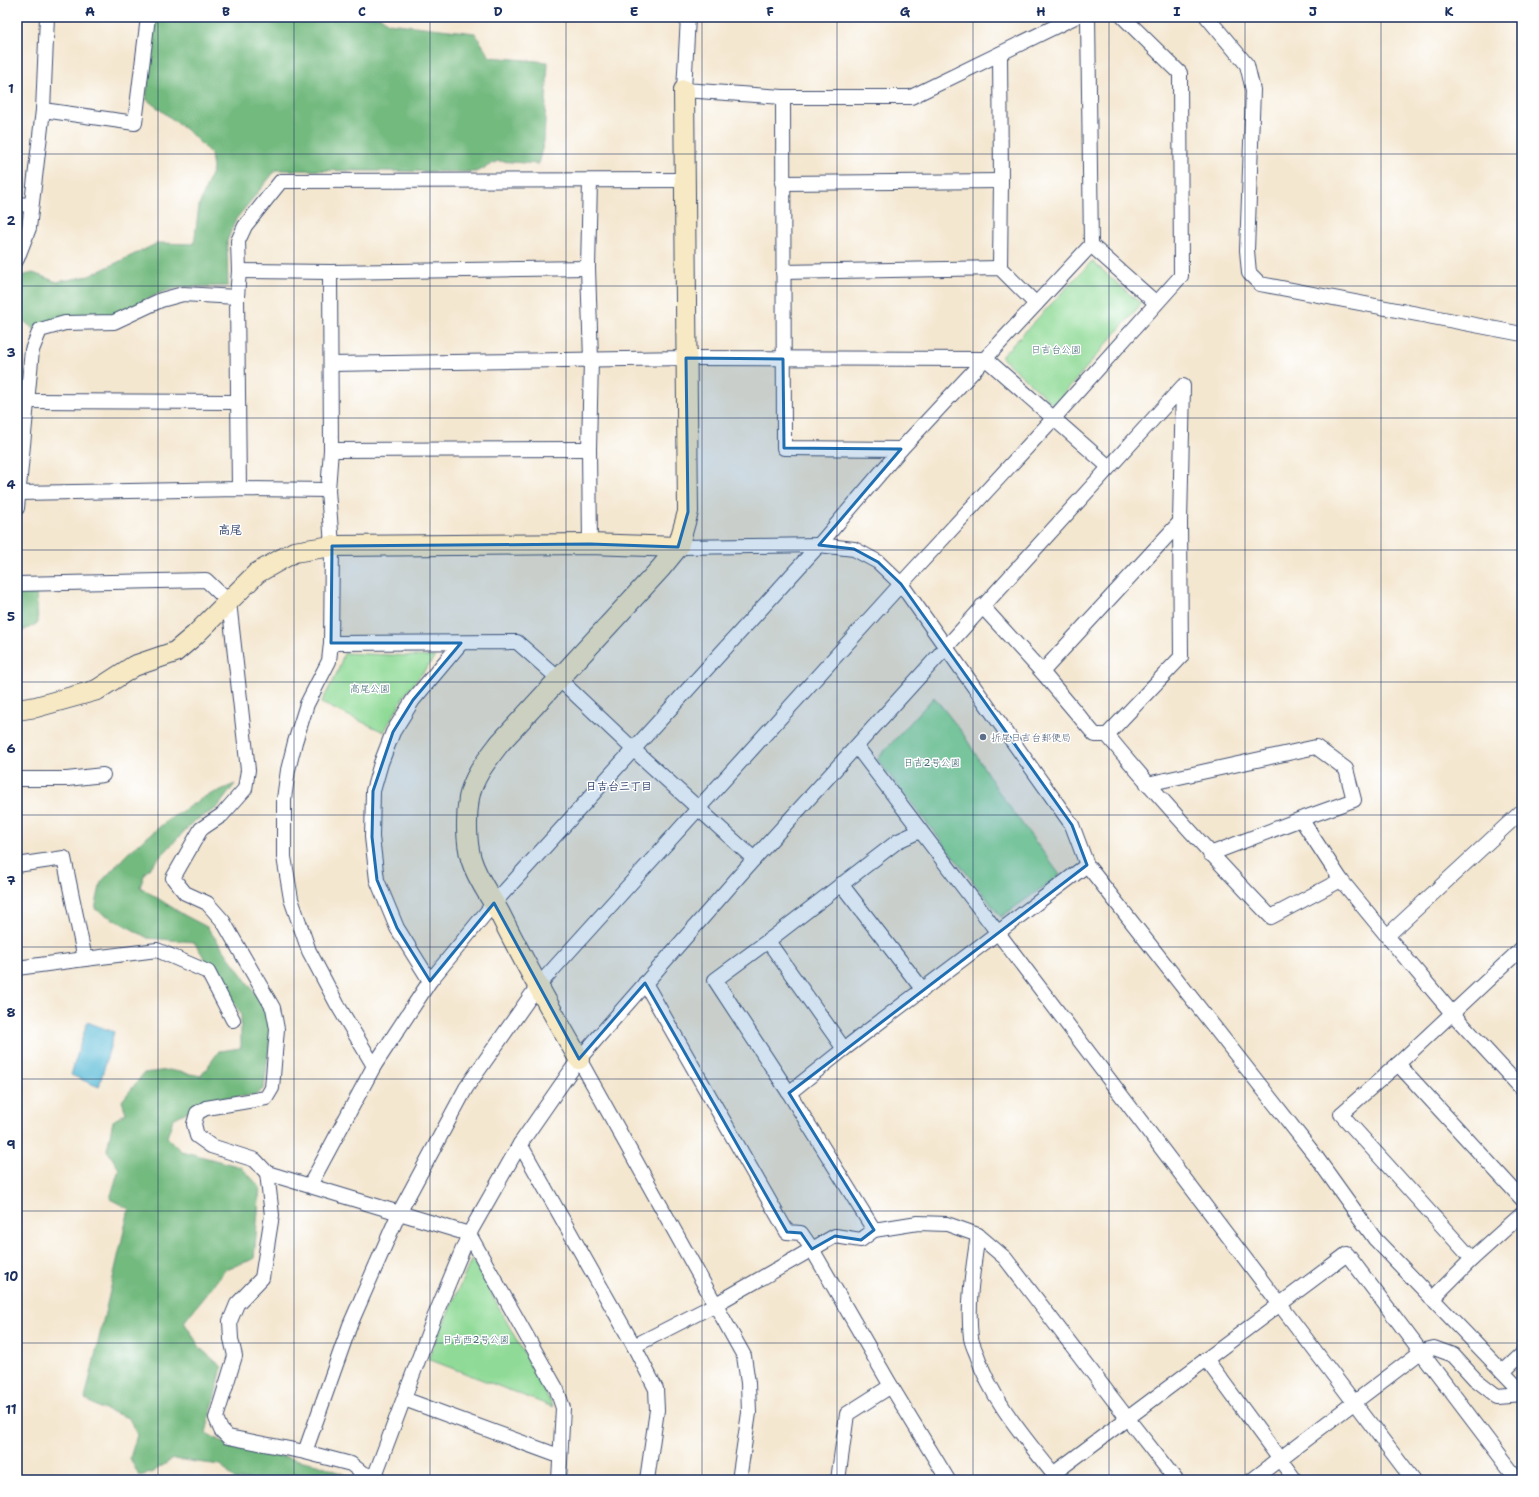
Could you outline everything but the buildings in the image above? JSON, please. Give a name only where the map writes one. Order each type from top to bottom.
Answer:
[{"type":"street","points":[[17,259],[29,228],[43,110],[47,17]]},
{"type":"street","points":[[43,110],[135,123],[148,17]]},
{"type":"street","points":[[688,17],[684,90],[688,512],[678,547],[661,568],[492,754],[480,770],[469,798],[467,831],[471,858],[478,877],[494,903],[537,987],[579,1058],[744,1356],[748,1383],[749,1414],[740,1480]]},
{"type":"street","points":[[684,90],[783,97],[911,97],[1075,17]]},
{"type":"street","points":[[310,1185],[374,1066],[430,981],[494,903],[819,545],[901,449],[1091,245],[1088,17]]},
{"type":"street","points":[[305,1452],[350,1325],[399,1212],[466,1088],[537,987],[1181,276],[1180,73],[1123,17]]},
{"type":"street","points":[[1207,17],[1247,65],[1252,90],[1247,250],[1249,272],[1260,284],[1522,334]]},
{"type":"street","points":[[1000,54],[1000,268],[1036,304]]},
{"type":"street","points":[[783,97],[782,184],[784,448],[901,449]]},
{"type":"street","points":[[239,489],[237,402],[238,241],[245,226],[281,181],[685,180]]},
{"type":"street","points":[[590,181],[588,268],[591,360],[589,449],[590,544]]},
{"type":"street","points":[[782,184],[1001,181]]},
{"type":"street","points":[[17,204],[31,205]]},
{"type":"street","points":[[1091,245],[1156,303]]},
{"type":"street","points":[[239,272],[588,268]]},
{"type":"street","points":[[783,272],[1000,268]]},
{"type":"street","points":[[330,272],[331,450],[328,490],[332,546],[331,643],[329,661],[306,704],[294,742],[284,799],[284,857],[291,899],[309,951],[337,1004],[374,1066]]},
{"type":"street","points":[[17,508],[32,350],[40,330],[65,323],[114,322],[161,300],[183,294],[237,297]]},
{"type":"street","points":[[331,364],[686,358],[986,359],[1109,468]]},
{"type":"street","points":[[267,1173],[272,1215],[262,1278],[237,1304],[230,1321],[231,1339],[235,1356],[216,1418],[221,1430],[228,1437],[305,1452],[350,1464],[361,1472],[377,1479],[404,1399],[434,1318],[469,1234],[520,1144],[579,1058],[754,859],[947,648],[982,606],[1183,386],[1180,522],[1181,657],[1108,735],[1095,735],[1042,672],[982,606]]},
{"type":"street","points":[[28,401],[237,402]]},
{"type":"street","points":[[331,450],[589,449]]},
{"type":"street","points":[[18,493],[239,489],[328,490]]},
{"type":"street","points":[[1042,672],[1180,522]]},
{"type":"street","points":[[17,710],[36,707],[97,690],[134,666],[175,652],[195,635],[257,573],[294,552],[332,546],[590,544],[678,547],[819,545],[854,549],[878,562],[901,584],[1072,825],[1087,865],[1314,1154],[1375,1239],[1522,1393]]},
{"type":"street","points":[[17,584],[206,580],[229,602],[248,770],[245,789],[222,815],[201,830],[173,878],[185,893],[207,903],[223,921],[273,1008],[277,1036],[272,1088],[266,1098],[206,1108],[197,1113],[194,1124],[197,1136],[211,1146],[255,1160],[267,1173],[469,1234],[557,1390],[563,1408],[559,1456],[559,1480]]},
{"type":"street","points":[[331,643],[517,642],[754,859]]},
{"type":"street","points":[[430,981],[397,928],[377,880],[372,837],[373,791],[381,763],[393,732],[413,700],[461,643]]},
{"type":"street","points":[[1108,735],[1147,784],[1210,854],[1271,917],[1341,880]]},
{"type":"street","points":[[857,747],[1413,1480]]},
{"type":"street","points":[[1147,784],[1316,747],[1346,769],[1354,800],[1210,854]]},
{"type":"street","points":[[17,779],[66,779],[103,775]]},
{"type":"street","points":[[1387,936],[1522,811]]},
{"type":"street","points":[[1301,819],[1341,880],[1452,1013],[1522,1090]]},
{"type":"street","points":[[874,1230],[789,1093],[715,980],[898,841],[920,831]]},
{"type":"street","points":[[17,864],[64,858],[85,959]]},
{"type":"street","points":[[789,1093],[844,1049],[1087,865]]},
{"type":"street","points":[[841,884],[923,990]]},
{"type":"street","points":[[768,941],[844,1049]]},
{"type":"street","points":[[1472,1259],[1341,1114],[1398,1064],[1522,948]]},
{"type":"street","points":[[17,968],[157,950],[208,972],[233,1020]]},
{"type":"street","points":[[646,983],[787,1232],[801,1233],[812,1249],[891,1386],[948,1480]]},
{"type":"street","points":[[1398,1064],[1522,1199]]},
{"type":"street","points":[[520,1144],[634,1346],[656,1389],[658,1410],[648,1480]]},
{"type":"street","points":[[1432,1299],[1472,1259],[1522,1214]]},
{"type":"street","points":[[634,1346],[716,1304],[835,1236],[861,1240],[874,1230],[898,1225],[930,1223],[947,1224],[978,1234],[1005,1258],[1176,1480]]},
{"type":"street","points":[[978,1234],[971,1280],[971,1340],[982,1372],[1001,1405],[1055,1477],[1206,1359],[1347,1254],[1422,1351],[1518,1480]]},
{"type":"street","points":[[1252,1480],[1279,1458],[1422,1351],[1434,1348],[1453,1355],[1474,1379],[1497,1396],[1522,1393]]},
{"type":"street","points":[[1503,1372],[1522,1354]]},
{"type":"street","points":[[1206,1359],[1295,1480]]},
{"type":"street","points":[[840,1477],[847,1414],[891,1386]]},
{"type":"street","points":[[404,1399],[559,1456]]},
{"type":"highlighted area","points":[[686,358],[783,359],[784,448],[901,449],[819,545],[854,549],[878,562],[901,584],[1072,825],[1087,865],[789,1093],[874,1230],[861,1240],[835,1236],[812,1249],[801,1233],[787,1232],[645,983],[579,1059],[494,903],[430,981],[397,928],[377,880],[372,837],[373,791],[393,732],[413,700],[461,643],[331,643],[332,546],[590,544],[678,547],[688,512]]},
{"type":"green space","points":[[155,17],[381,17],[388,23],[475,33],[490,57],[548,62],[544,141],[538,164],[498,161],[476,172],[276,170],[236,219],[227,241],[228,286],[183,287],[162,292],[112,317],[34,329],[17,316],[17,277],[33,273],[57,282],[89,276],[158,243],[194,244],[199,206],[213,169],[211,154],[189,132],[146,99]]},
{"type":"green space","name":"日吉台公園","points":[[1092,261],[1141,304],[1054,405],[1001,357]]},
{"type":"green space","points":[[17,589],[36,590],[38,623],[17,634]]},
{"type":"green space","name":"高尾公園","points":[[344,653],[435,657],[404,696],[384,732],[321,703],[338,671]]},
{"type":"green space","name":"日吉2号公園","points":[[934,697],[962,732],[998,791],[1060,875],[1001,917],[877,759]]},
{"type":"green space","points":[[235,784],[217,808],[193,822],[145,873],[140,887],[184,915],[207,927],[268,1011],[271,1030],[264,1088],[256,1095],[209,1100],[173,1119],[167,1137],[181,1151],[241,1167],[260,1187],[254,1259],[226,1269],[184,1322],[201,1349],[222,1367],[206,1433],[230,1446],[318,1464],[358,1480],[235,1480],[221,1465],[173,1459],[151,1473],[139,1476],[130,1458],[137,1435],[129,1418],[100,1408],[85,1399],[129,1209],[110,1199],[119,1169],[107,1150],[113,1121],[126,1113],[122,1101],[144,1073],[169,1070],[201,1076],[219,1051],[241,1048],[241,1014],[194,942],[148,938],[95,909],[101,882],[128,853],[168,820],[204,797]]},
{"type":"green space","name":"日吉西2号公園","points":[[472,1258],[553,1407],[428,1359]]},
{"type":"water","points":[[87,1022],[114,1032],[99,1087],[71,1075]]},
{"type":"place","name":"折尾日吉台郵便局","points":[[983,737]]},
{"type":"district","name":"高尾","points":[[230,530]]},
{"type":"district","name":"日吉台三丁目","points":[[619,786]]}]
